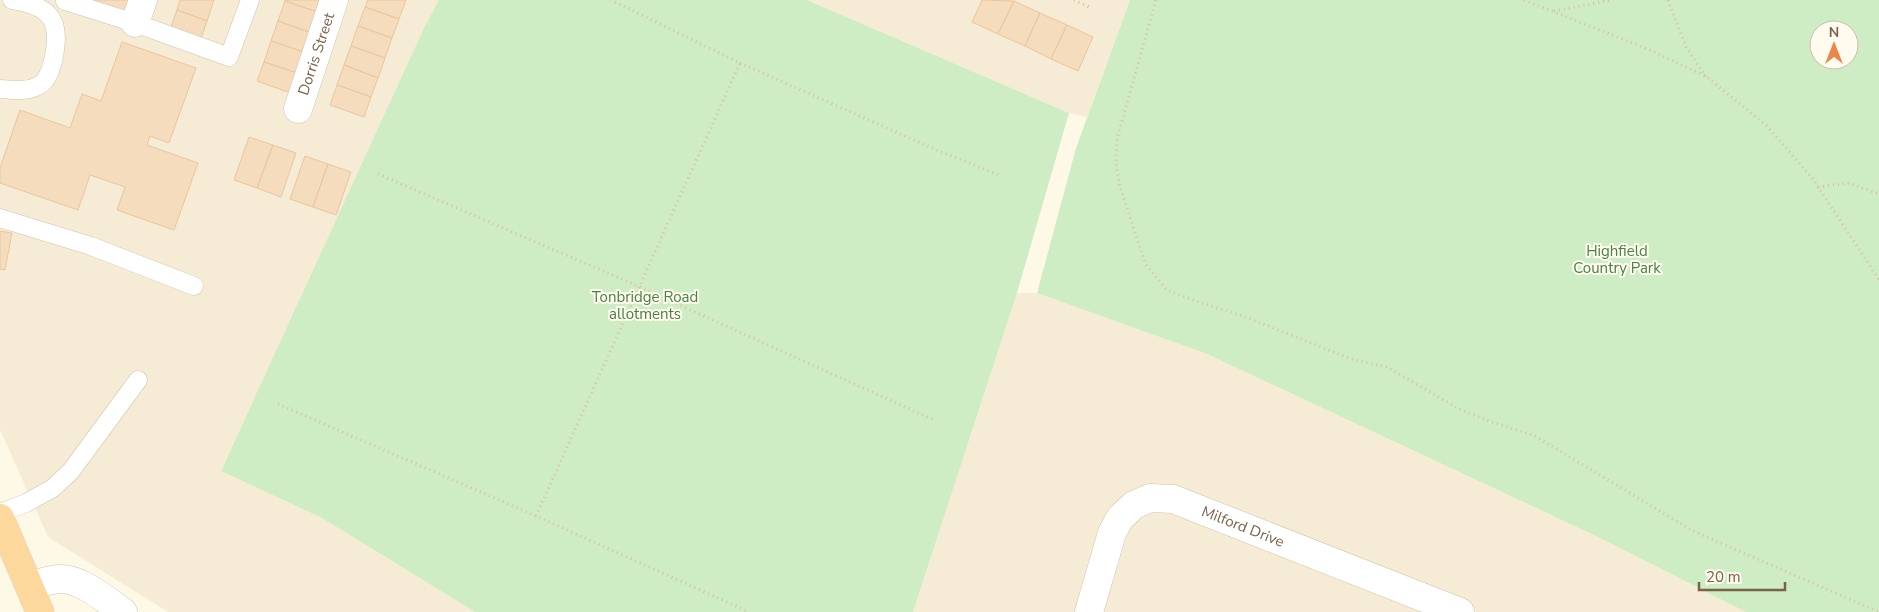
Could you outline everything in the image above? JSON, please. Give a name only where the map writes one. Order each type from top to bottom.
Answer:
[{"type":"highway","points":[[0,518],[40,612]]},
{"type":"street","name":"Dorris Street","points":[[298,109],[334,0]]},
{"type":"street","name":"Milford Drive","points":[[1090,612],[1112,533],[1120,518],[1134,505],[1150,498],[1173,499],[1460,612]]},
{"type":"street","points":[[30,587],[54,579],[66,579],[81,584],[123,612]]},
{"type":"lane","points":[[0,90],[22,90],[40,86],[51,71],[57,45],[56,27],[49,15],[40,7],[12,0]]},
{"type":"lane","points":[[63,0],[139,11],[229,57],[250,0]]},
{"type":"lane","points":[[0,218],[91,246],[194,286]]},
{"type":"lane","points":[[0,513],[26,503],[53,488],[71,471],[138,380]]},
{"type":"path","points":[[612,0],[740,63],[932,148],[1001,176]]},
{"type":"path","points":[[1074,0],[1089,7]]},
{"type":"path","points":[[1156,0],[1117,139],[1116,162],[1119,183],[1146,265],[1166,290],[1243,316],[1354,360],[1388,367],[1460,409],[1535,436],[1693,531],[1879,612]]},
{"type":"path","points":[[1524,0],[1650,50],[1707,77],[1768,127],[1818,187],[1879,280]]},
{"type":"path","points":[[1553,11],[1611,0]]},
{"type":"path","points":[[1668,0],[1686,47],[1707,77]]},
{"type":"path","points":[[536,516],[740,63]]},
{"type":"path","points":[[378,174],[640,287],[934,420]]},
{"type":"path","points":[[1818,187],[1849,183],[1879,194]]},
{"type":"path","points":[[278,404],[536,516],[749,612]]},
{"type":"shaded area","points":[[0,0],[443,0],[221,470],[322,518],[475,612],[168,612],[48,537],[0,430]]},
{"type":"shaded area","points":[[807,0],[1130,0],[1087,117],[1069,113]]},
{"type":"shaded area","points":[[1017,293],[1037,293],[1207,354],[1598,537],[1746,612],[913,612]]},
{"type":"green space","name":"Tonbridge Road allotments","points":[[439,0],[807,0],[1069,113],[1017,293],[913,612],[475,612],[322,518],[221,471],[425,26]]},
{"type":"green space","name":"Highfield Country Park","points":[[1130,0],[1879,0],[1879,612],[1746,612],[1598,537],[1207,354],[1037,293],[1076,148]]},
{"type":"building","points":[[92,0],[130,0],[124,14],[91,2]]},
{"type":"building","points":[[180,0],[214,0],[207,21],[177,10]]},
{"type":"building","points":[[285,0],[328,0],[323,14]]},
{"type":"building","points":[[368,0],[406,0],[399,19],[365,7]]},
{"type":"building","points":[[982,0],[1014,1],[998,34],[972,22]]},
{"type":"building","points":[[285,1],[323,14],[317,35],[278,21]]},
{"type":"building","points":[[1014,1],[1040,13],[1025,46],[998,34]]},
{"type":"building","points":[[365,7],[399,19],[392,38],[358,26]]},
{"type":"building","points":[[177,10],[207,21],[200,41],[170,30]]},
{"type":"building","points":[[1040,13],[1067,25],[1051,59],[1025,46]]},
{"type":"building","points":[[278,21],[317,35],[310,54],[271,41]]},
{"type":"building","points":[[1067,25],[1093,37],[1078,71],[1051,59]]},
{"type":"building","points":[[358,26],[392,38],[385,58],[351,46]]},
{"type":"building","points":[[271,41],[310,54],[303,75],[264,62]]},
{"type":"building","points":[[122,42],[196,68],[169,143],[150,136],[147,145],[198,163],[174,230],[117,210],[125,187],[90,175],[78,210],[0,183],[0,168],[20,110],[70,128],[82,94],[101,101]]},
{"type":"building","points":[[351,46],[385,58],[378,78],[344,65]]},
{"type":"building","points":[[264,62],[303,75],[296,95],[257,81]]},
{"type":"building","points":[[344,65],[378,78],[371,97],[337,85]]},
{"type":"building","points":[[337,85],[371,97],[364,117],[330,105]]},
{"type":"building","points":[[249,137],[273,145],[257,188],[234,180]]},
{"type":"building","points":[[273,145],[296,153],[281,197],[257,188]]},
{"type":"building","points":[[305,156],[328,164],[313,207],[290,199]]},
{"type":"building","points":[[328,164],[351,172],[336,215],[313,207]]},
{"type":"building","points":[[0,231],[12,233],[5,270],[0,269]]}]
